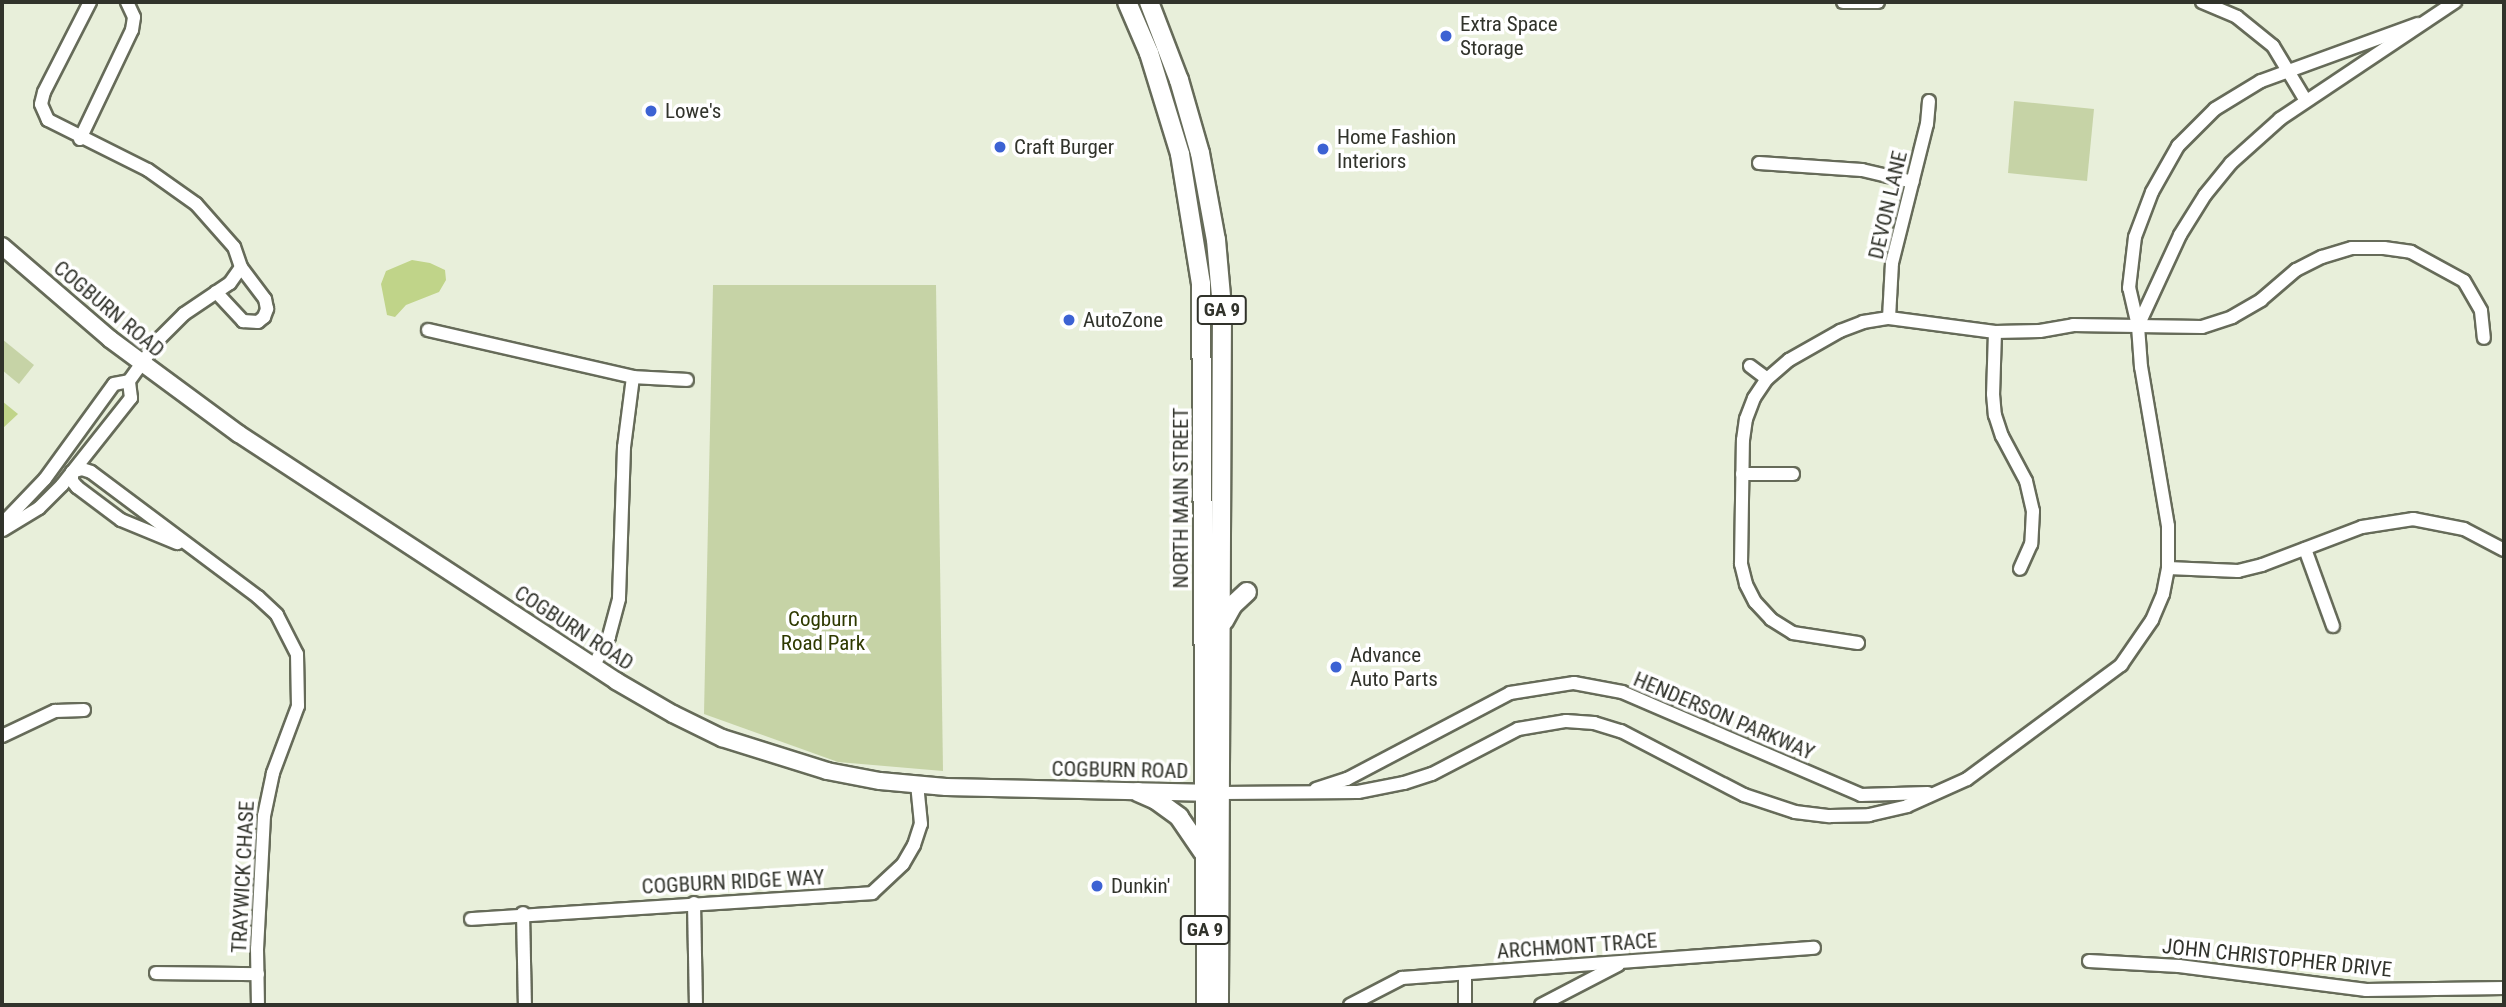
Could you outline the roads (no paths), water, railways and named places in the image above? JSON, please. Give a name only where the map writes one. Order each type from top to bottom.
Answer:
[{"type":"main road","name":"NORTH MAIN STREET","points":[[1127,2],[1149,53],[1176,141],[1199,264],[1219,1005]]},
{"type":"main road","name":"NORTH MAIN STREET","points":[[1149,2],[1193,127],[1216,240],[1223,344],[1222,628],[1213,793],[1205,855],[1206,1005]]},
{"type":"main road","points":[[1222,628],[1233,605],[1247,592]]},
{"type":"main road","points":[[1138,792],[1156,800],[1179,817],[1205,855]]},
{"type":"street","points":[[90,2],[44,92],[41,104],[48,120],[80,139],[148,170],[196,204],[234,247],[241,267],[265,299],[267,309],[264,317],[258,322],[243,321],[216,292]]},
{"type":"street","points":[[80,139],[132,30],[134,17],[127,2]]},
{"type":"street","points":[[1843,2],[1878,2]]},
{"type":"street","points":[[2202,2],[2237,17],[2273,46],[2306,101]]},
{"type":"street","name":"HENDERSON PARKWAY","points":[[2138,326],[2180,235],[2205,195],[2257,138],[2418,24],[2455,2]]},
{"type":"street","name":"HENDERSON PARKWAY","points":[[1213,793],[1358,792],[1404,783],[1432,774],[1518,729],[1566,721],[1594,723],[1621,731],[1744,795],[1795,812],[1830,816],[1869,815],[1907,806],[1967,779],[2121,664],[2152,620],[2168,568],[2168,526],[2141,367],[2138,326],[2129,288],[2135,237],[2152,192],[2178,146],[2216,109],[2261,81],[2418,24]]},
{"type":"street","name":"DEVON LANE","points":[[1889,318],[1892,263],[1927,124],[1929,101]]},
{"type":"street","points":[[1759,163],[1862,170],[1913,182]]},
{"type":"street","name":"COGBURN ROAD","points":[[2,246],[141,363],[249,441],[593,667],[673,714],[761,752],[827,771],[917,784],[1213,793]]},
{"type":"street","points":[[1858,643],[1793,633],[1771,619],[1755,602],[1746,584],[1741,564],[1742,474],[1746,419],[1754,398],[1767,379],[1788,360],[1840,331],[1863,322],[1889,318],[1995,332],[2040,331],[2073,325],[2202,327],[2232,317],[2260,300],[2296,270],[2322,257],[2352,248],[2384,248],[2411,252],[2464,281],[2481,311],[2484,338]]},
{"type":"street","points":[[2,530],[49,500],[131,398],[129,381],[141,363],[184,314],[230,283],[241,267]]},
{"type":"street","points":[[428,330],[633,377],[687,380]]},
{"type":"street","points":[[1995,332],[1995,415],[2002,436],[2026,481],[2033,511],[2031,544],[2020,569]]},
{"type":"street","points":[[1750,366],[1767,379]]},
{"type":"street","points":[[593,667],[609,638],[619,599],[624,447],[633,377]]},
{"type":"street","points":[[2,524],[32,495],[114,384],[129,381]]},
{"type":"street","name":"TRAYWICK CHASE","points":[[58,462],[72,472]]},
{"type":"street","name":"TRAYWICK CHASE","points":[[72,472],[82,469],[91,472],[258,597],[277,615],[297,654],[298,706],[273,773],[264,816],[258,1005]]},
{"type":"street","name":"TRAYWICK CHASE","points":[[72,472],[72,481],[76,487],[121,520],[194,551]]},
{"type":"street","points":[[1742,474],[1793,474]]},
{"type":"street","points":[[2168,568],[2238,571],[2372,525],[2413,519],[2464,528],[2504,550]]},
{"type":"street","points":[[2305,549],[2333,626]]},
{"type":"street","name":"HENDERSON PARKWAY","points":[[1299,794],[1347,779],[1510,693],[1574,683],[1622,692],[1861,795],[1894,796],[1944,791]]},
{"type":"street","points":[[2,736],[54,711],[84,710]]},
{"type":"street","name":"COGBURN RIDGE WAY","points":[[471,919],[523,913],[872,893],[903,864],[914,845],[921,824],[917,784]]},
{"type":"street","points":[[694,904],[696,1005]]},
{"type":"street","points":[[523,913],[525,1005]]},
{"type":"street","name":"ARCHMONT TRACE","points":[[1350,1005],[1402,978],[1814,948]]},
{"type":"street","name":"JOHN CHRISTOPHER DRIVE","points":[[2089,961],[2179,966],[2366,990],[2504,988]]},
{"type":"street","points":[[1541,1005],[1623,962]]},
{"type":"street","points":[[156,973],[258,974]]},
{"type":"street","points":[[1465,974],[1465,1005]]},
{"type":"place","name":"Extra Space Storage","points":[[1446,36]]},
{"type":"place","name":"Lowe's","points":[[651,111]]},
{"type":"place","name":"Craft Burger","points":[[1000,147]]},
{"type":"place","name":"Home Fashion Interiors","points":[[1323,149]]},
{"type":"place","name":"AutoZone","points":[[1069,320]]},
{"type":"place","name":"Advance Auto Parts","points":[[1336,667]]},
{"type":"place","name":"Dunkin'","points":[[1097,886]]},
{"type":"park label","name":"Cogburn Road Park","points":[[823,631]]}]
